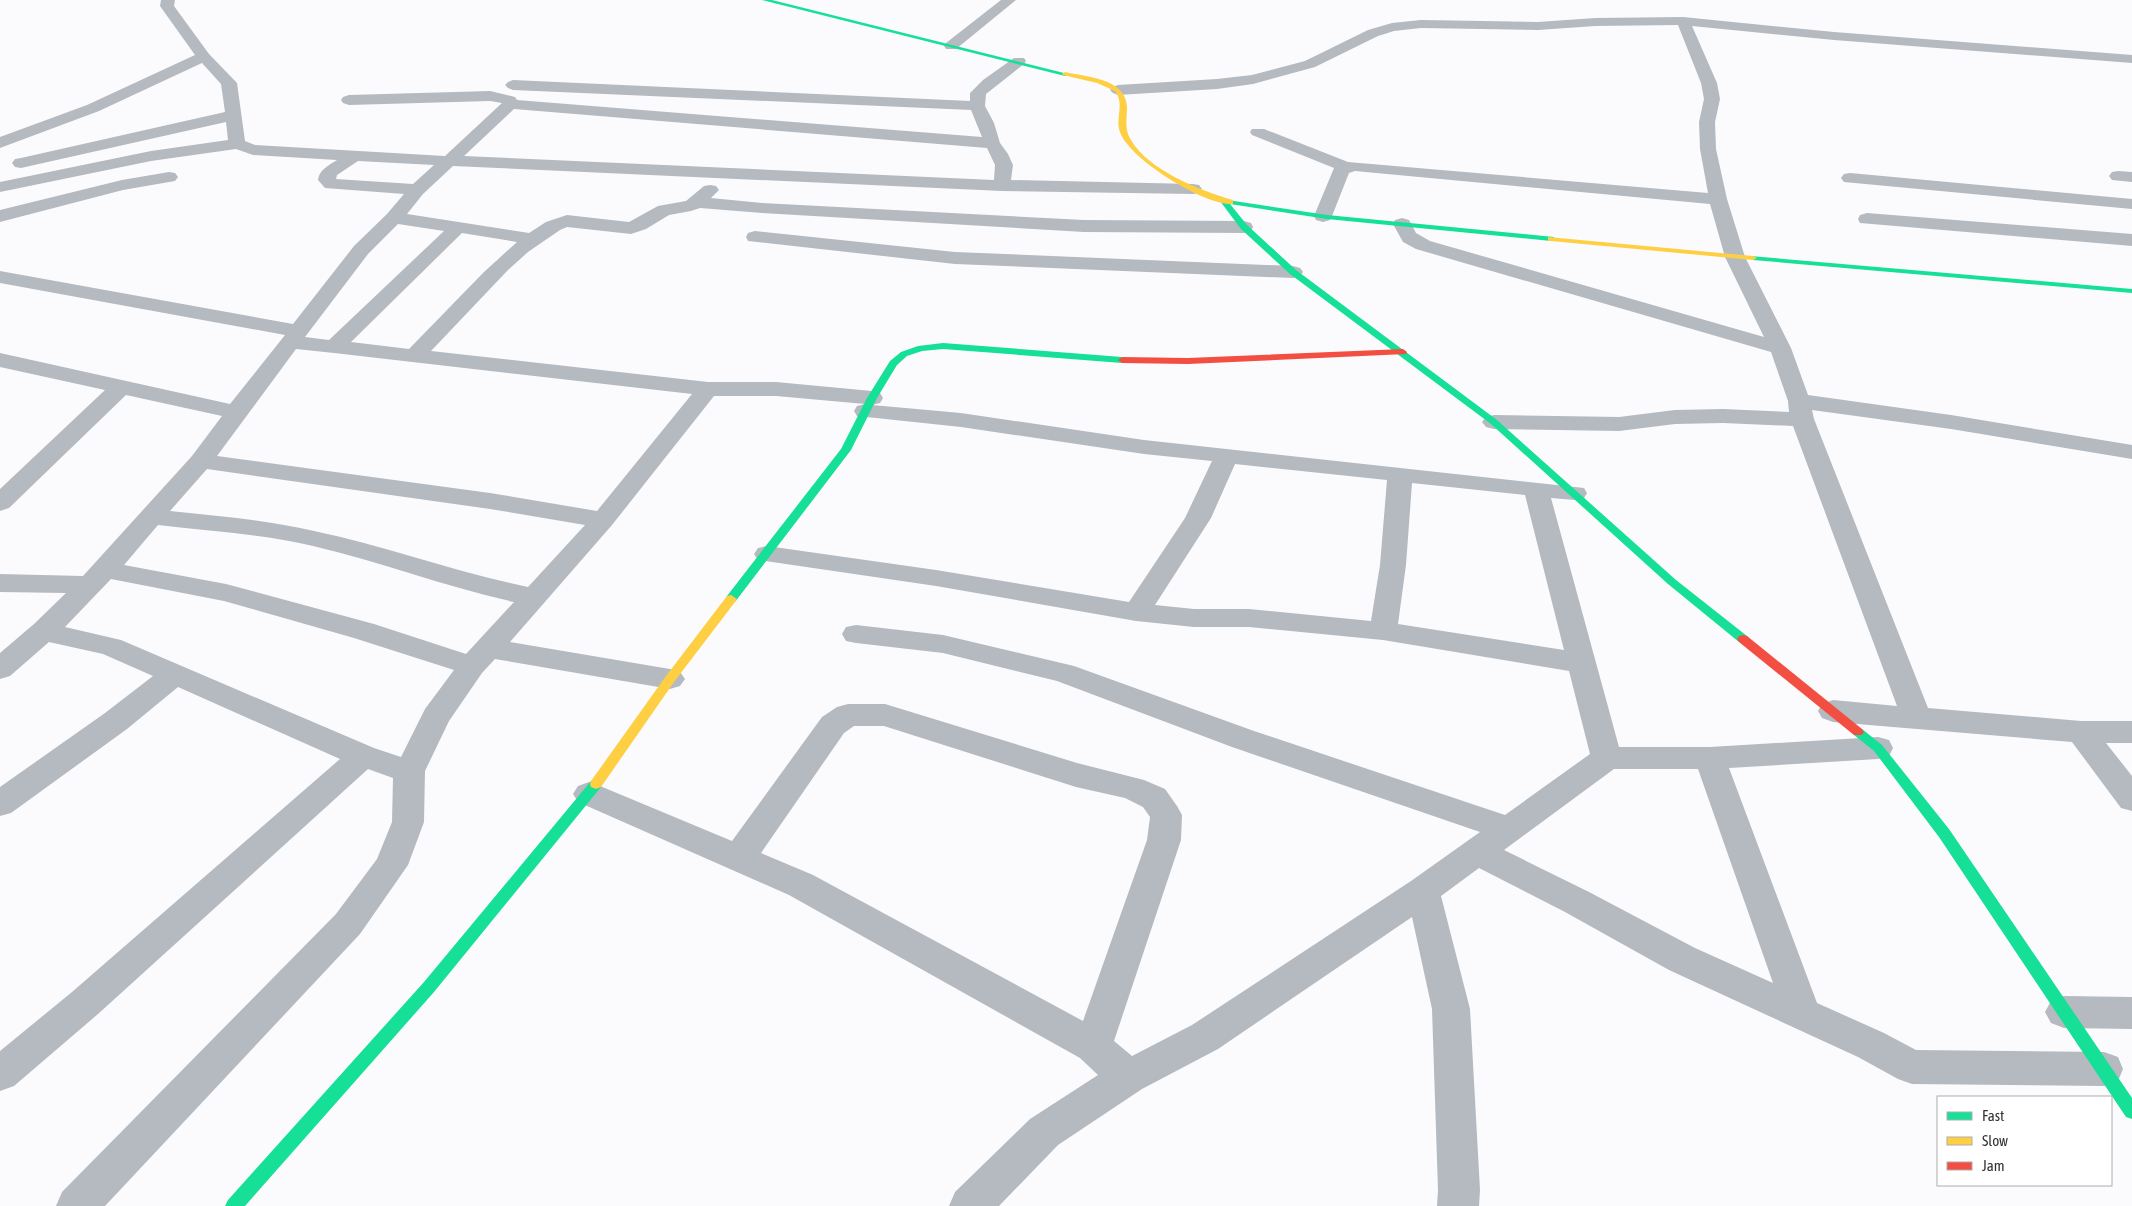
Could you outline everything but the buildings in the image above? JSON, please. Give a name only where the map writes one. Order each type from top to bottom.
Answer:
[{"type":"street","points":[[168,0],[167,6],[204,57],[229,83],[237,144]]},
{"type":"street","points":[[765,0],[1090,79],[1118,90],[1217,84],[1253,79],[1310,64],[1373,32],[1392,27],[1452,23],[1538,26],[1595,22],[1683,21],[1940,45],[2132,59]]},
{"type":"street","points":[[951,46],[1010,0]]},
{"type":"street","points":[[1683,21],[1709,83],[1712,99],[1707,122],[1710,155],[1718,199],[1735,257],[1780,348],[1801,410],[1917,718]]},
{"type":"street","points":[[0,143],[93,108],[204,57]]},
{"type":"street","points":[[1002,186],[1004,165],[1000,154],[992,143],[986,123],[977,106],[978,93],[988,83],[1019,61]]},
{"type":"street","points":[[513,85],[977,106]]},
{"type":"street","points":[[1118,90],[1123,97],[1124,105],[1121,125],[1126,140],[1147,158],[1193,189],[1224,201],[1265,209],[1402,224],[1735,257],[2132,291]]},
{"type":"street","points":[[349,100],[490,96],[505,98],[509,100],[510,104]]},
{"type":"street","points":[[0,669],[44,631],[98,577],[201,460],[361,250],[394,218],[417,190],[510,104],[992,143]]},
{"type":"street","points":[[9,166],[234,115]]},
{"type":"street","points":[[1258,132],[1346,168]]},
{"type":"street","points":[[0,187],[151,156],[237,144],[253,150],[449,161],[1002,186],[1193,189]]},
{"type":"street","points":[[354,156],[331,171],[327,176],[327,180],[331,184],[417,190]]},
{"type":"street","points":[[1323,216],[1341,171],[1346,168],[1364,166],[1718,199]]},
{"type":"street","points":[[415,355],[454,316],[476,289],[515,251],[557,223],[567,222],[631,228],[664,210],[691,206],[727,173]]},
{"type":"street","points":[[0,216],[122,185],[169,177]]},
{"type":"street","points":[[1850,178],[2132,204]]},
{"type":"street","points":[[1224,201],[1244,227],[1293,272],[1403,352],[1494,422],[1672,582],[1878,748],[1944,833],[2132,1112]]},
{"type":"street","points":[[697,202],[762,208],[1084,226],[1244,227]]},
{"type":"street","points":[[394,218],[533,239]]},
{"type":"street","points":[[1867,219],[2132,240]]},
{"type":"street","points":[[1402,224],[1405,234],[1410,240],[1423,245],[1780,348]]},
{"type":"street","points":[[334,347],[458,227]]},
{"type":"street","points":[[755,237],[955,258],[1293,272]]},
{"type":"street","points":[[0,277],[294,336],[334,347],[708,389],[776,389],[961,420],[1144,447],[1575,493]]},
{"type":"street","points":[[234,1206],[429,988],[589,794],[670,678],[768,554],[846,450],[869,405],[894,363],[904,354],[921,348],[943,346],[1107,360],[1188,361],[1403,352]]},
{"type":"street","points":[[4,366],[236,412]]},
{"type":"street","points":[[0,503],[120,388]]},
{"type":"street","points":[[76,1206],[348,924],[391,865],[408,822],[409,771],[436,717],[480,657],[603,520],[708,389]]},
{"type":"street","points":[[1494,422],[1619,424],[1675,417],[1723,416],[1801,410],[1951,422],[2132,452]]},
{"type":"street","points":[[1136,612],[1193,529],[1215,487],[1226,456]]},
{"type":"street","points":[[201,460],[490,501],[603,520]]},
{"type":"street","points":[[1383,631],[1393,565],[1400,474]]},
{"type":"street","points":[[1536,489],[1608,758]]},
{"type":"street","points":[[151,517],[283,532],[388,558],[505,592],[535,597]]},
{"type":"street","points":[[768,554],[936,578],[1136,612],[1194,618],[1249,618],[1383,631],[1582,663]]},
{"type":"street","points":[[0,583],[98,577],[226,593],[364,631],[480,657],[670,678]]},
{"type":"street","points":[[44,631],[110,647],[363,756],[409,771]]},
{"type":"street","points":[[856,634],[943,644],[1064,673],[1243,739],[1509,829]]},
{"type":"street","points":[[0,804],[116,721],[174,675]]},
{"type":"street","points":[[1834,711],[2082,732],[2132,732]]},
{"type":"street","points":[[739,858],[833,725],[848,715],[885,715],[1076,775],[1133,788],[1154,798],[1166,815],[1164,840],[1093,1046]]},
{"type":"street","points":[[2082,732],[2132,799]]},
{"type":"street","points":[[970,1206],[1044,1132],[1128,1078],[1205,1037],[1423,891],[1608,758],[1710,758],[1878,748]]},
{"type":"street","points":[[0,1074],[86,1002],[363,756]]},
{"type":"street","points":[[1710,758],[1802,1013]]},
{"type":"street","points":[[589,794],[801,885],[1093,1046],[1128,1078]]},
{"type":"street","points":[[1478,852],[1682,958],[1871,1045],[1912,1067],[2104,1069]]},
{"type":"street","points":[[1423,891],[1451,1009],[1459,1190],[1458,1206]]},
{"type":"street","points":[[2064,1012],[2132,1013]]},
{"type":"traffic: fast","points":[[765,0],[1065,74]]},
{"type":"traffic: fast","points":[[1224,201],[1244,227],[1293,272],[1494,422],[1672,582],[1743,639]]},
{"type":"traffic: fast","points":[[1230,202],[1327,217],[1551,239]]},
{"type":"traffic: fast","points":[[1753,258],[2132,291]]},
{"type":"traffic: fast","points":[[731,599],[846,450],[872,398],[893,363],[904,354],[921,348],[943,346],[1122,360]]},
{"type":"traffic: fast","points":[[1858,732],[1878,748],[1944,833],[2132,1112]]},
{"type":"traffic: fast","points":[[234,1206],[429,987],[596,784]]},
{"type":"traffic: slow","points":[[1065,74],[1099,82],[1117,90],[1123,99],[1123,131],[1129,143],[1139,154],[1152,165],[1185,185],[1230,202]]},
{"type":"traffic: slow","points":[[1551,239],[1753,258]]},
{"type":"traffic: slow","points":[[596,784],[670,679],[731,599]]},
{"type":"traffic: jam","points":[[1122,360],[1188,361],[1403,352]]},
{"type":"traffic: jam","points":[[1743,639],[1858,732]]}]
